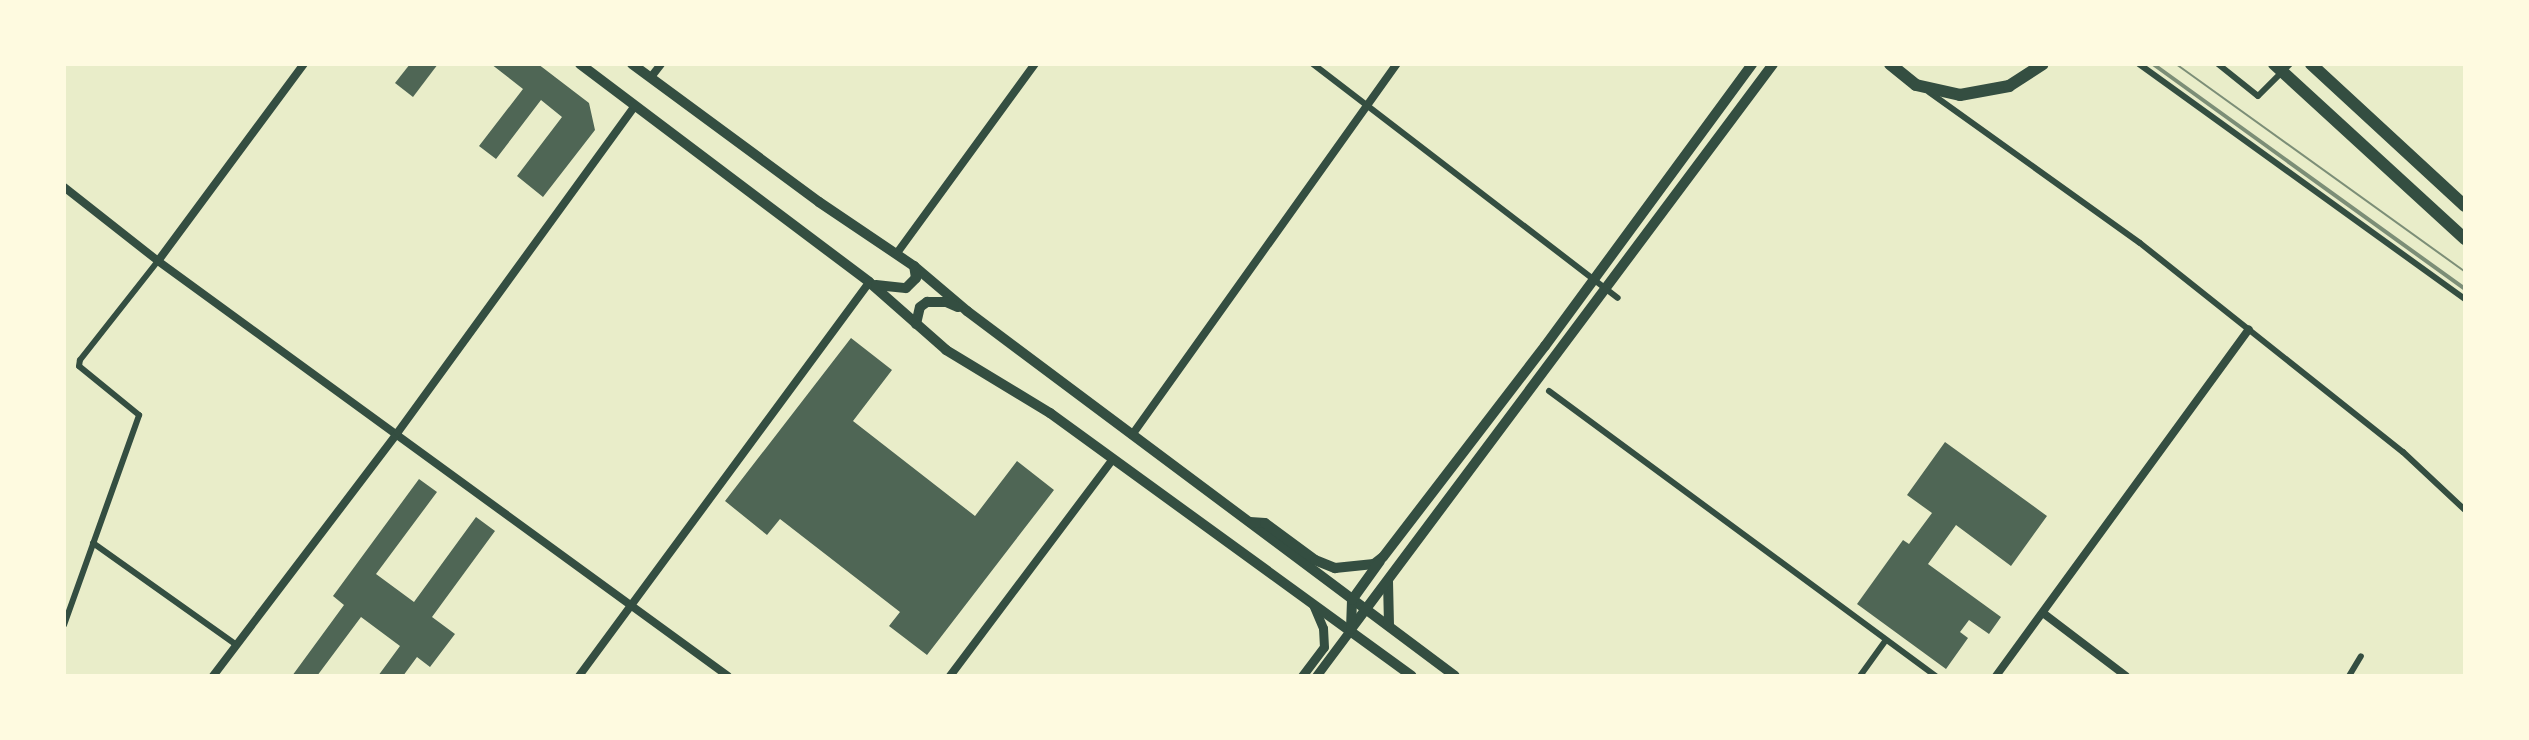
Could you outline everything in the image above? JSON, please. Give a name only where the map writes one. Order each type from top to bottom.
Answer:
[{"type":"highway","points":[[1890,64],[1916,85],[1940,93],[1960,95],[2009,86],[2043,64]]},
{"type":"highway","points":[[2274,64],[2465,239]]},
{"type":"highway","points":[[2311,64],[2465,206]]},
{"type":"main road","points":[[580,64],[869,282],[946,350],[1050,413],[1412,676]]},
{"type":"main road","points":[[632,64],[819,202],[897,253],[967,311],[1455,676]]},
{"type":"main road","points":[[1351,629],[1352,600],[1752,64]]},
{"type":"main road","points":[[1316,676],[1773,64]]},
{"type":"main road","points":[[869,282],[884,287],[906,288],[916,278],[914,266]]},
{"type":"main road","points":[[916,324],[920,307],[927,302],[946,302],[967,311]]},
{"type":"main road","points":[[1248,522],[1265,523],[1315,560],[1335,568],[1374,564],[1383,557]]},
{"type":"main road","points":[[1389,626],[1386,583],[1394,568]]},
{"type":"main road","points":[[1302,676],[1322,651],[1325,641],[1319,615],[1309,599]]},
{"type":"street","points":[[64,625],[139,415],[90,377],[79,366],[80,360],[158,261],[304,64]]},
{"type":"street","points":[[651,77],[661,64]]},
{"type":"street","points":[[897,253],[1035,64]]},
{"type":"street","points":[[1313,64],[1618,298]]},
{"type":"street","points":[[1132,435],[1397,64]]},
{"type":"street","points":[[1890,64],[2140,243],[2403,452],[2465,510]]},
{"type":"street","points":[[2139,64],[2465,299]]},
{"type":"street","points":[[2218,64],[2258,96],[2290,64]]},
{"type":"street","points":[[213,676],[398,432],[635,106]]},
{"type":"street","points":[[64,187],[158,261],[398,432],[728,676]]},
{"type":"street","points":[[579,676],[869,282]]},
{"type":"street","points":[[1996,676],[2249,329]]},
{"type":"street","points":[[1549,391],[1936,676]]},
{"type":"street","points":[[950,676],[1113,459]]},
{"type":"street","points":[[93,543],[235,644]]},
{"type":"street","points":[[2043,613],[2126,676]]},
{"type":"street","points":[[1860,676],[1886,640]]},
{"type":"street","points":[[2349,676],[2361,656]]},
{"type":"building","points":[[410,64],[438,64],[413,97],[395,83]]},
{"type":"building","points":[[491,64],[538,64],[589,103],[595,130],[543,197],[517,176],[562,117],[541,100],[496,159],[479,146],[523,89]]},
{"type":"building","points":[[851,338],[892,370],[853,421],[975,516],[1017,461],[1054,490],[927,655],[889,626],[900,612],[780,519],[767,535],[725,501]]},
{"type":"building","points":[[1945,442],[2047,516],[2011,566],[1956,525],[1928,564],[2001,617],[1989,634],[1969,620],[1960,632],[1968,638],[1946,669],[1857,604],[1903,540],[1909,544],[1932,513],[1907,495]]},
{"type":"building","points":[[419,479],[437,492],[376,574],[414,602],[476,517],[495,531],[432,617],[455,634],[430,667],[417,657],[403,676],[378,676],[400,646],[361,617],[317,676],[292,676],[344,605],[333,596]]},
{"type":"tram line","points":[[2176,64],[2465,272]]},
{"type":"railway","points":[[2153,64],[2465,289]]}]
